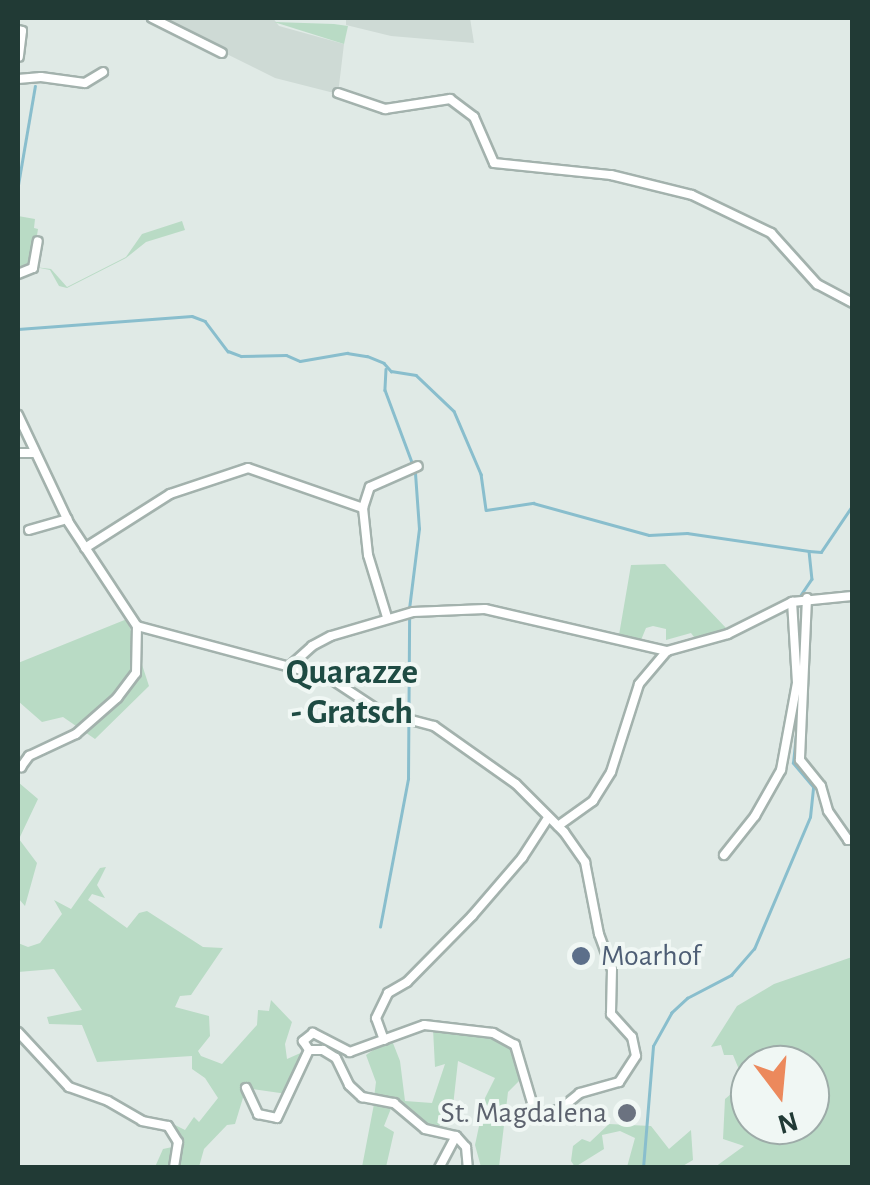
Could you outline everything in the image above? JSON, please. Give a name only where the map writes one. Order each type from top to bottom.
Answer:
[{"type":"street","points":[[152,18],[222,53]]},
{"type":"street","points":[[18,30],[22,31],[20,56]]},
{"type":"street","points":[[18,80],[41,77],[86,83],[104,72]]},
{"type":"street","points":[[338,93],[385,109],[450,99],[474,117],[494,163],[611,174],[692,195],[771,233],[817,284],[852,302]]},
{"type":"street","points":[[18,274],[33,268],[38,241]]},
{"type":"street","points":[[18,415],[67,519],[137,626],[136,674],[117,698],[76,734],[29,756],[22,767],[18,765]]},
{"type":"street","points":[[18,453],[35,453]]},
{"type":"street","points":[[84,548],[170,494],[248,468],[363,508]]},
{"type":"street","points":[[387,616],[368,555],[363,508],[370,487],[415,468]]},
{"type":"street","points":[[29,530],[67,519]]},
{"type":"street","points":[[290,666],[312,646],[387,616],[408,613],[485,608],[667,650],[728,634],[792,602],[852,596]]},
{"type":"street","points":[[807,598],[800,760],[821,786],[828,811],[848,840],[852,839]]},
{"type":"street","points":[[724,855],[755,816],[781,770],[797,684],[792,602]]},
{"type":"street","points":[[137,626],[328,677],[381,712],[443,731],[492,764],[558,826],[590,874],[598,934],[612,969],[611,1014],[635,1044],[636,1056],[620,1082],[580,1093],[560,1109],[545,1114],[533,1106],[519,1053],[505,1037],[424,1025],[350,1052],[313,1033],[303,1040],[309,1050]]},
{"type":"street","points":[[558,826],[592,801],[611,772],[639,684],[667,650]]},
{"type":"street","points":[[384,1040],[376,1018],[388,993],[406,982],[472,916],[522,858],[548,818]]},
{"type":"street","points":[[18,1032],[69,1087],[114,1104],[142,1121],[168,1126],[178,1142],[174,1168]]},
{"type":"street","points":[[246,1088],[258,1114],[277,1118],[309,1050]]},
{"type":"street","points":[[309,1050],[323,1050],[336,1058],[352,1089],[402,1108],[429,1132],[456,1136],[466,1147],[468,1168]]},
{"type":"street","points":[[440,1168],[456,1136]]},
{"type":"shaded area","points":[[273,18],[279,26],[344,44],[338,94],[275,78],[156,19]]},
{"type":"shaded area","points":[[346,18],[470,18],[474,43],[391,36],[346,25]]},
{"type":"green space","points":[[274,22],[334,24],[348,26],[344,44]]},
{"type":"green space","points":[[18,216],[35,219],[34,228],[38,229],[33,260],[18,269]]},
{"type":"green space","points":[[182,221],[185,230],[146,242],[126,258],[67,288],[59,286],[50,270],[35,267],[51,269],[67,287],[126,257],[142,234]]},
{"type":"green space","points":[[665,564],[727,629],[697,641],[691,633],[666,640],[666,629],[653,626],[646,628],[641,640],[619,635],[631,565]]},
{"type":"green space","points":[[127,619],[149,686],[95,739],[63,717],[42,722],[18,701],[18,663]]},
{"type":"green space","points":[[18,782],[38,799],[19,839],[37,863],[25,906],[18,898]]},
{"type":"green space","points":[[106,867],[97,885],[105,898],[92,894],[88,900],[127,928],[139,913],[147,911],[203,947],[223,948],[191,995],[180,996],[175,1007],[209,1016],[210,1036],[198,1051],[201,1056],[222,1064],[257,1025],[258,1010],[269,1011],[271,1000],[292,1022],[285,1044],[287,1059],[305,1051],[287,1094],[246,1088],[235,1124],[227,1125],[204,1149],[199,1167],[155,1167],[163,1149],[177,1146],[167,1121],[185,1130],[194,1117],[199,1122],[218,1098],[205,1078],[192,1069],[192,1056],[97,1062],[82,1025],[49,1024],[47,1017],[82,1010],[54,969],[18,972],[18,943],[28,947],[40,943],[62,914],[54,900],[71,909],[100,868]]},
{"type":"green space","points":[[852,957],[852,1167],[715,1167],[744,1146],[741,1145],[830,1145],[830,1045],[730,1045],[730,1055],[724,1055],[721,1045],[711,1047],[737,1006],[774,984]]},
{"type":"green space","points":[[433,1029],[471,1030],[505,1040],[513,1048],[521,1079],[508,1092],[499,1167],[481,1167],[475,1145],[485,1098],[495,1078],[458,1061],[453,1106],[442,1105],[439,1131],[427,1128],[394,1101],[374,1098],[376,1082],[366,1055],[391,1038],[400,1061],[405,1101],[432,1103],[445,1064],[435,1067]]},
{"type":"green space","points":[[730,1095],[730,1141],[723,1139],[725,1099]]},
{"type":"green space","points":[[374,1104],[392,1106],[384,1126],[394,1132],[386,1167],[362,1167]]},
{"type":"green space","points":[[609,1124],[651,1126],[669,1149],[691,1130],[693,1160],[681,1167],[627,1167],[635,1138],[620,1131],[602,1135],[604,1149],[575,1167],[571,1161],[573,1146],[582,1139],[590,1142]]},
{"type":"waterway","points":[[18,185],[35,86]]},
{"type":"waterway","points":[[18,329],[192,316],[205,321],[228,351],[241,356],[286,355],[300,361],[347,353],[367,356],[384,363],[391,371],[416,375],[454,411],[481,474],[486,510],[533,503],[649,535],[687,533],[809,551],[812,579],[800,597]]},
{"type":"waterway","points":[[386,369],[385,390],[413,465]]},
{"type":"waterway","points":[[409,609],[419,529],[415,473]]},
{"type":"waterway","points":[[809,551],[821,552],[852,506]]},
{"type":"waterway","points":[[380,927],[408,779],[409,616]]},
{"type":"waterway","points":[[643,1168],[653,1046],[671,1013],[687,998],[731,975],[754,949],[810,817],[813,787],[793,763],[799,706]]},
{"type":"place","name":"Moarhof","points":[[581,956]]},
{"type":"place","name":"St. Magdalena","points":[[627,1113]]},
{"type":"district","name":"Quarazze - Gratsch","points":[[352,693]]}]
